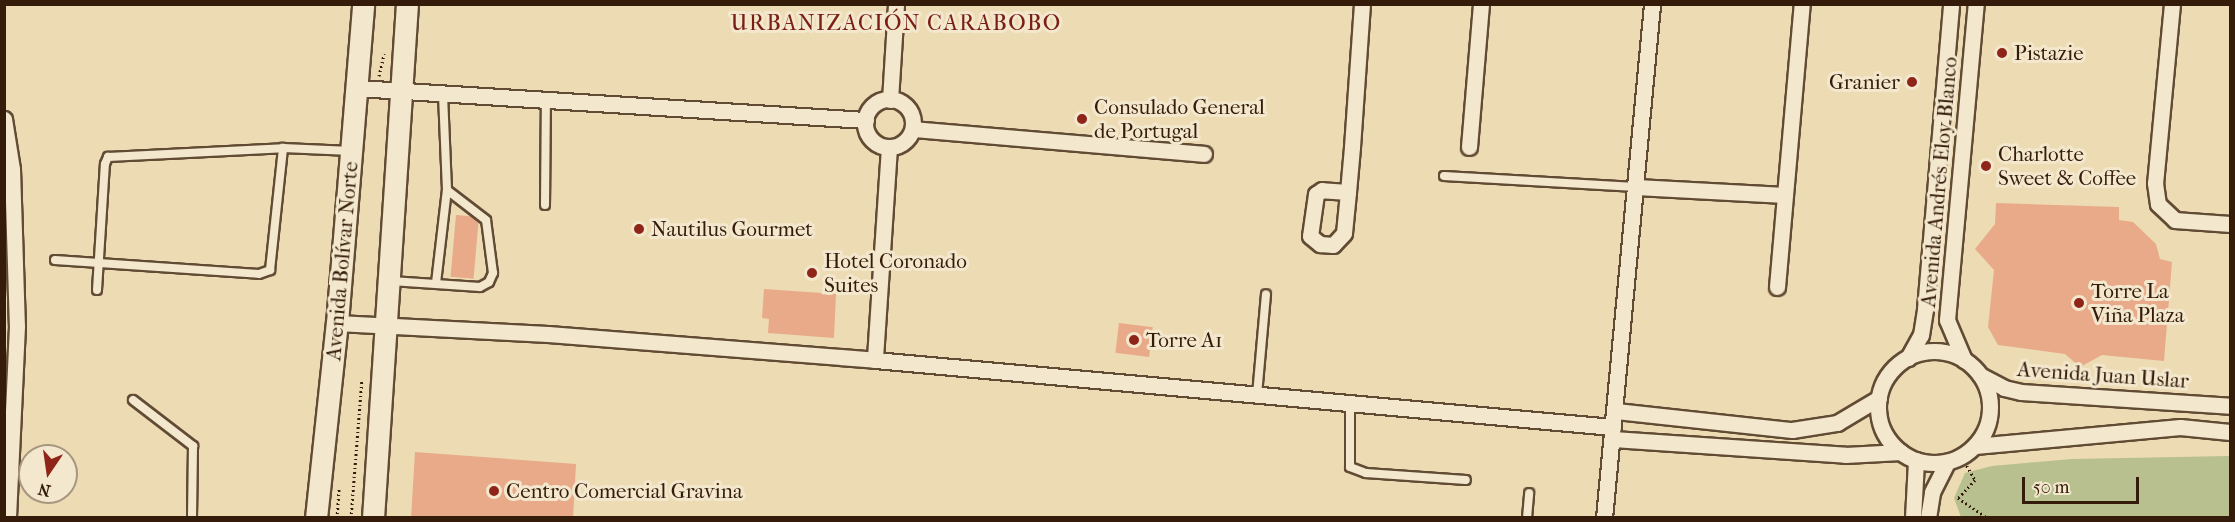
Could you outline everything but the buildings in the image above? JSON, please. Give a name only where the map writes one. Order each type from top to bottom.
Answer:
[{"type":"main road","name":"Avenida Bolívar Norte","points":[[316,518],[337,323],[363,4]]},
{"type":"main road","points":[[373,518],[403,92],[407,4]]},
{"type":"street","points":[[890,100],[896,4]]},
{"type":"street","points":[[1348,192],[1362,4]]},
{"type":"street","points":[[1469,147],[1481,4]]},
{"type":"street","points":[[1604,518],[1616,411],[1652,4]]},
{"type":"street","points":[[1777,287],[1802,4]]},
{"type":"street","name":"Avenida Andrés Eloy Blanco","points":[[1908,358],[1921,335],[1925,309],[1951,4]]},
{"type":"street","name":"Avenida Andrés Eloy Blanco","points":[[1964,360],[1947,320],[1976,4]]},
{"type":"street","points":[[2172,4],[2155,183],[2158,204],[2175,220],[2230,224]]},
{"type":"street","points":[[357,88],[866,120]]},
{"type":"street","points":[[890,100],[909,110],[913,129],[907,140],[889,147],[872,139],[866,120],[877,103],[890,100]]},
{"type":"street","points":[[4,118],[12,169],[17,326],[8,518]]},
{"type":"street","points":[[913,129],[1204,154]]},
{"type":"street","points":[[875,360],[889,147]]},
{"type":"street","points":[[1635,187],[1785,195]]},
{"type":"street","points":[[337,323],[548,334],[875,360],[1350,403],[1613,433],[1845,454],[1901,452]]},
{"type":"street","points":[[1928,518],[1932,492],[1954,459],[1975,446],[1986,429],[1990,410],[1987,390],[1977,372],[1964,360],[1930,352],[1908,358],[1886,379],[1879,398],[1882,428],[1901,452],[1916,460],[1954,459]]},
{"type":"street","name":"Avenida Juan Uslar","points":[[1977,372],[2004,388],[2021,392],[2230,406]]},
{"type":"street","points":[[1616,411],[1792,430],[1837,423],[1879,398]]},
{"type":"street","points":[[1975,446],[2180,427],[2230,432]]},
{"type":"street","points":[[1913,518],[1916,460]]},
{"type":"lane","points":[[436,284],[447,190],[443,93]]},
{"type":"lane","points":[[545,205],[546,100]]},
{"type":"lane","points":[[97,290],[108,157],[283,148],[352,152]]},
{"type":"lane","points":[[55,260],[259,274],[270,270],[283,148]]},
{"type":"lane","points":[[1443,176],[1635,187]]},
{"type":"lane","points":[[389,281],[480,287],[489,282],[493,273],[486,220],[447,190]]},
{"type":"lane","points":[[1257,394],[1266,294]]},
{"type":"lane","points":[[133,400],[193,446],[192,518]]},
{"type":"lane","points":[[1350,403],[1350,467],[1366,473],[1466,480]]},
{"type":"lane","points":[[1527,518],[1529,493]]},
{"type":"path","points":[[379,79],[384,46]]},
{"type":"path","points":[[351,518],[362,378]]},
{"type":"path","points":[[1954,459],[1975,480],[1958,498],[1988,518]]},
{"type":"green space","points":[[2230,456],[2230,517],[1961,517],[1954,498],[1965,473],[1992,466],[2072,459]]},
{"type":"place","name":"Pistazie","points":[[2002,53]]},
{"type":"place","name":"Granier","points":[[1912,82]]},
{"type":"place","name":"Consulado General de Portugal","points":[[1082,119]]},
{"type":"place","name":"Charlotte Sweet & Coffee","points":[[1986,166]]},
{"type":"place","name":"Nautilus Gourmet","points":[[639,229]]},
{"type":"place","name":"Hotel Coronado Suites","points":[[812,273]]},
{"type":"place","name":"Torre La Viña Plaza","points":[[2079,303]]},
{"type":"place","name":"Torre A1","points":[[1134,340]]},
{"type":"place","name":"Centro Comercial Gravina","points":[[494,491]]},
{"type":"district","name":"URBANIZACIÓN CARABOBO","points":[[896,24]]}]
